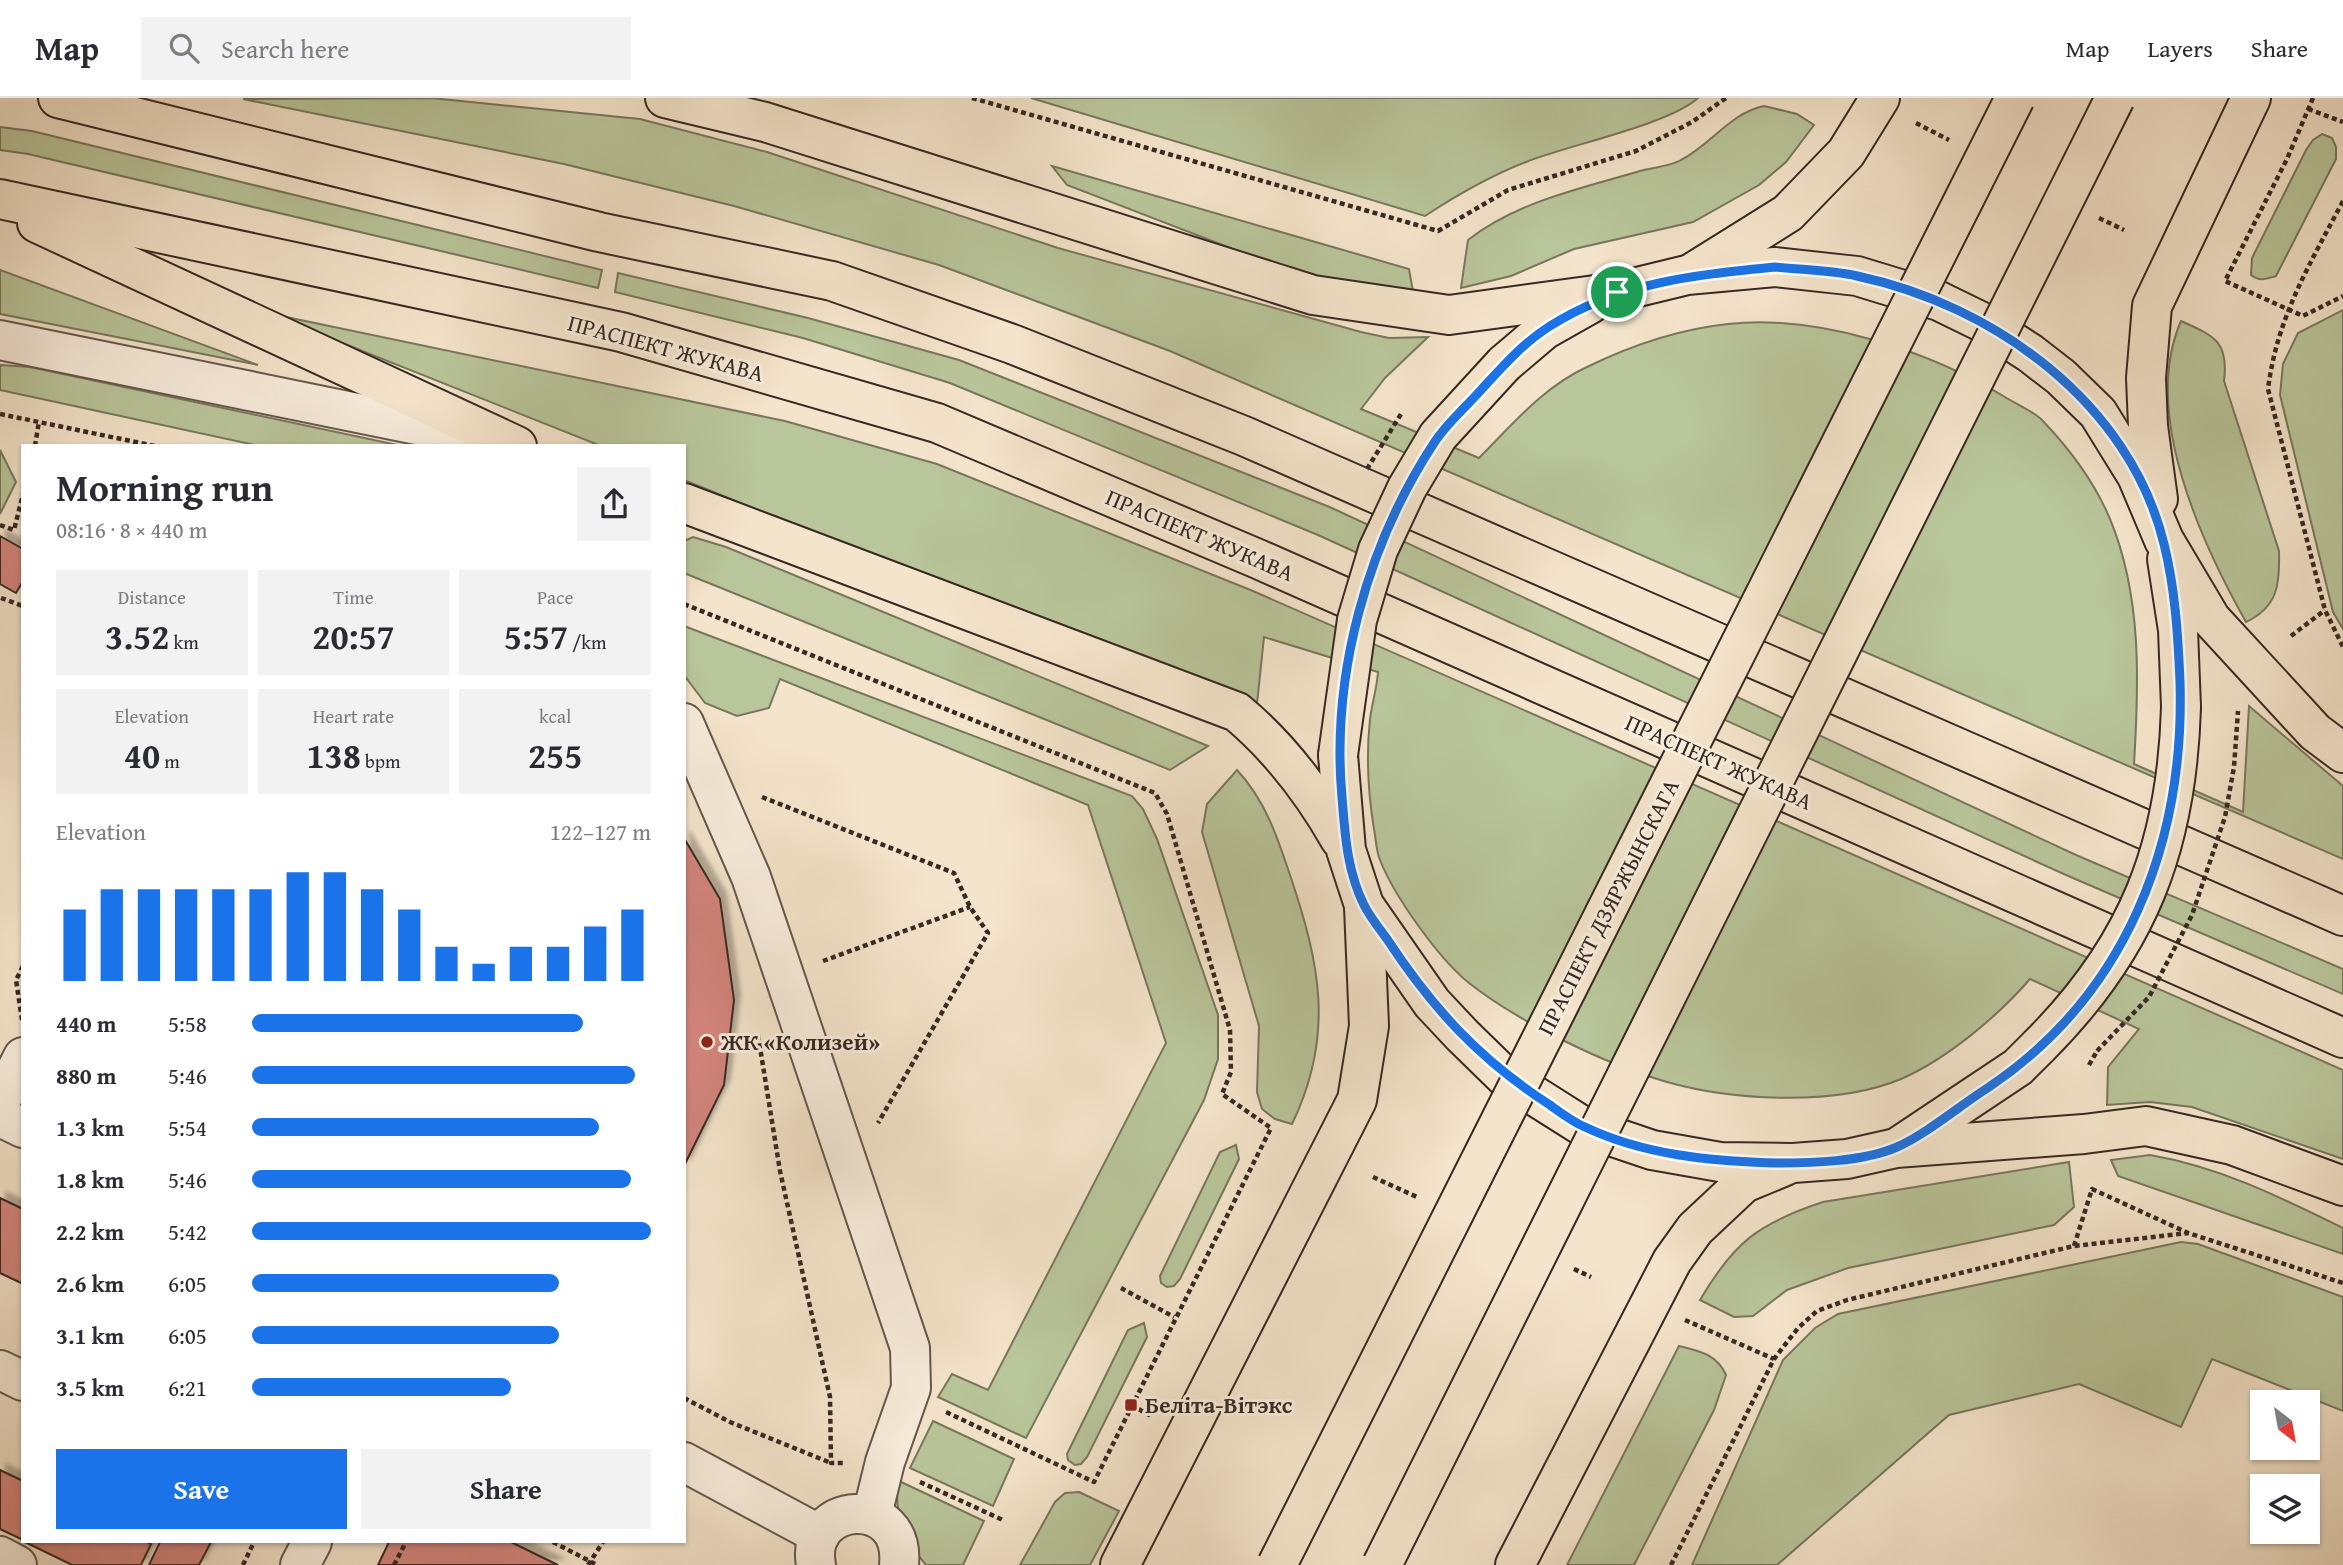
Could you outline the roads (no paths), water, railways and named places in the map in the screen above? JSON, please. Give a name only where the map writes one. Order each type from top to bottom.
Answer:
[{"type":"main road","points":[[58,98],[599,232],[832,281],[1012,344],[1244,436],[2343,915]]},
{"type":"main road","points":[[665,98],[765,122],[1313,295],[1449,315],[1617,292],[1687,275],[1775,267],[1857,276],[1939,301],[1982,322],[2051,369],[2098,413],[2137,477],[2164,540],[2211,619],[2315,732],[2343,753]]},
{"type":"main road","points":[[1687,275],[1788,213],[1846,153],[1880,98]]},
{"type":"main road","name":"ПРАСПЕКТ ДЗЯРЖЫНСКАГА","points":[[1277,1565],[2015,98]]},
{"type":"main road","points":[[1382,1565],[2115,98]]},
{"type":"main road","points":[[1896,1148],[2018,1067],[2073,1012],[2121,945],[2153,878],[2175,795],[2181,708],[2178,630],[2148,426],[2146,351],[2152,306],[2251,98]]},
{"type":"main road","name":"ПРАСПЕКТ ЖУКАВА","points":[[0,199],[621,332],[937,423],[1258,559],[2343,1038]]},
{"type":"main road","points":[[0,206],[512,444]]},
{"type":"main road","points":[[1346,850],[1338,755],[1357,620],[1378,551],[1407,488],[1438,436],[1504,365],[1544,330],[1576,310],[1617,292]]},
{"type":"main road","points":[[686,504],[1237,712],[1266,736],[1314,794],[1346,850],[1364,905],[1368,1026],[1357,1100],[1121,1565]]},
{"type":"main road","points":[[1364,905],[1432,1003],[1505,1077],[1584,1127],[1652,1150],[1720,1162],[1793,1163],[1847,1158],[1896,1148],[2084,1134],[2147,1126],[2232,1145],[2343,1186]]},
{"type":"main road","points":[[1515,1565],[1672,1261],[1695,1229],[1744,1183],[1793,1163]]},
{"type":"street","points":[[0,340],[506,444]]},
{"type":"street","points":[[686,728],[751,877],[910,1348],[911,1388],[885,1462],[872,1515]]},
{"type":"street","points":[[0,1102],[21,1061]]},
{"type":"street","points":[[0,1116],[21,1127]]},
{"type":"street","points":[[0,1370],[21,1380]]},
{"type":"street","points":[[686,1463],[818,1550],[834,1520],[846,1514],[872,1515],[883,1521],[898,1541],[899,1565]]},
{"type":"street","points":[[300,1565],[311,1543]]},
{"type":"street","points":[[0,1556],[18,1565]]},
{"type":"place","name":"ЖК «Колизей»","points":[[707,1042]]},
{"type":"place","name":"Беліта-Вітэкс","points":[[1131,1405]]}]
